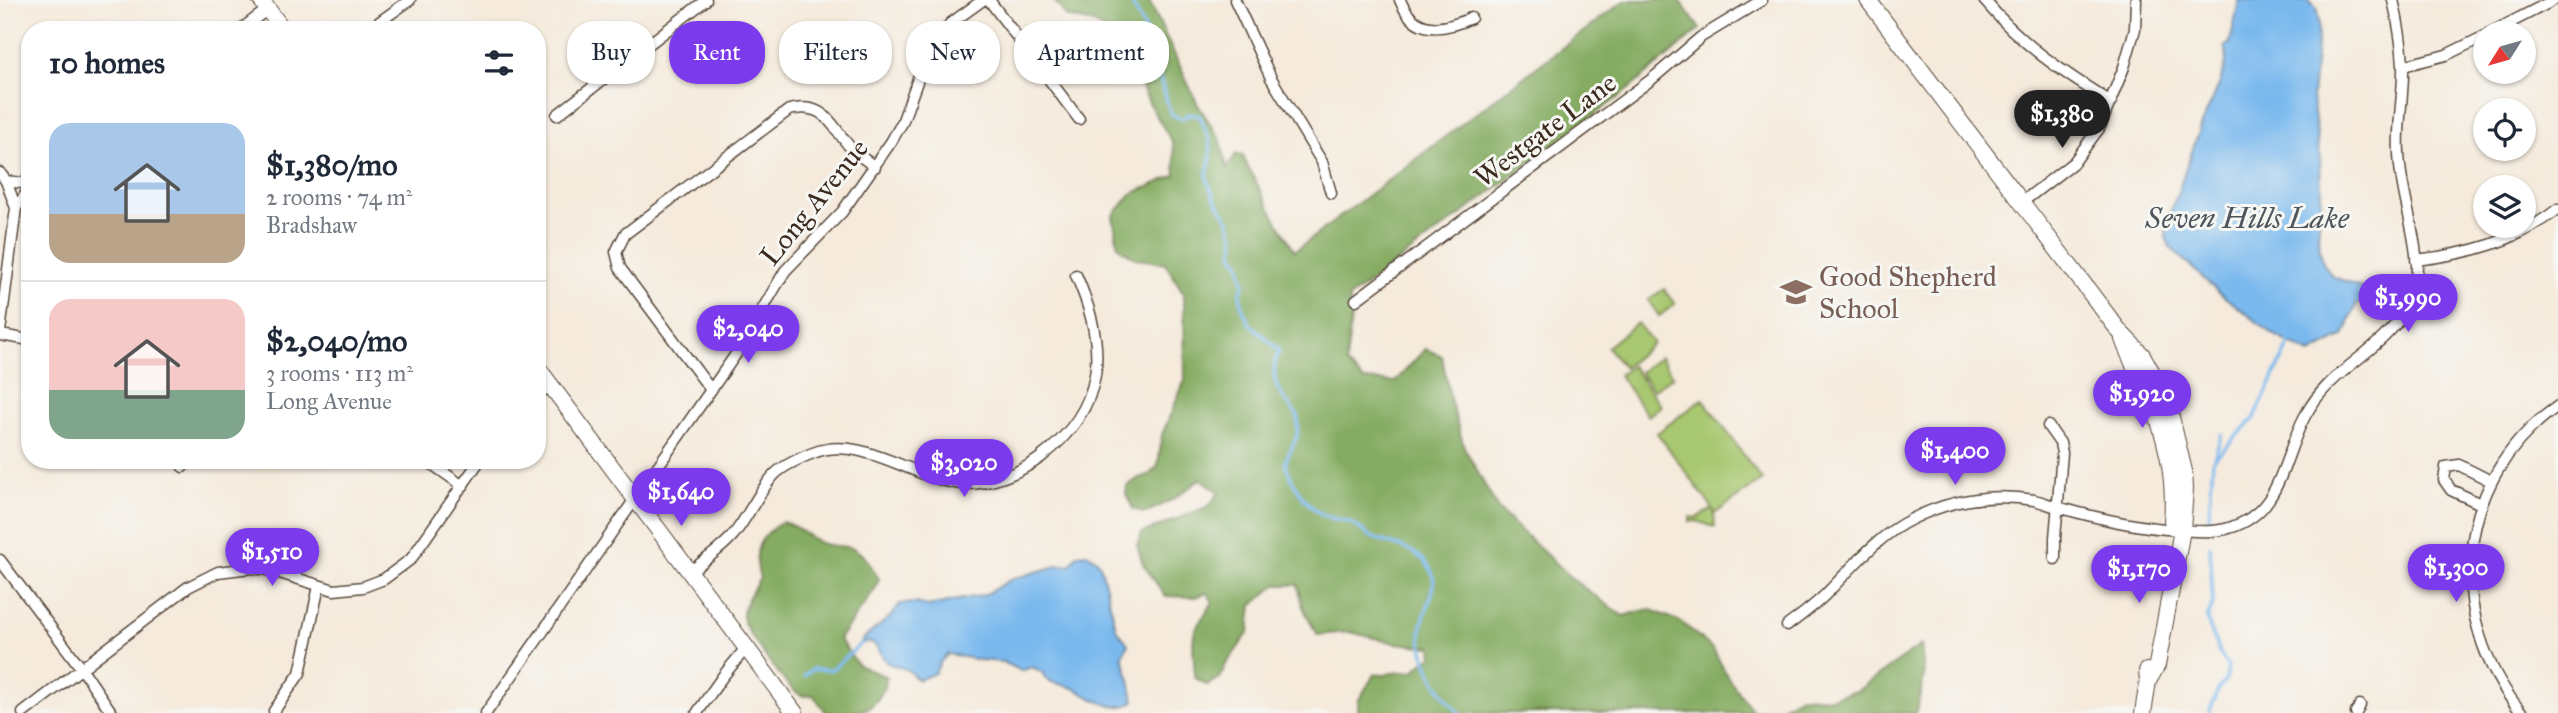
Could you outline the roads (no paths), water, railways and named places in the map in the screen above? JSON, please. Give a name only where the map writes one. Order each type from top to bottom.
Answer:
[{"type":"main road","points":[[1868,0],[2120,332],[2142,355],[2171,417],[2184,471],[2185,489],[2157,665],[2148,681],[2143,713]]},
{"type":"main road","points":[[264,4],[276,21]]},
{"type":"main road","points":[[546,378],[795,713]]},
{"type":"street","points":[[381,21],[410,0]]},
{"type":"street","points":[[557,115],[706,0]]},
{"type":"street","name":"Long Avenue","points":[[486,713],[750,333],[785,271],[842,212],[875,167],[902,123],[923,65],[936,39],[951,23],[983,0]]},
{"type":"street","points":[[989,0],[1079,119]]},
{"type":"street","points":[[1235,0],[1271,78],[1321,162],[1331,193]]},
{"type":"street","points":[[1400,0],[1416,22],[1429,28],[1443,29],[1471,18]]},
{"type":"street","name":"Westgate Lane","points":[[1356,300],[1652,79],[1701,37],[1762,0]]},
{"type":"street","points":[[1984,0],[2023,42],[2111,102]]},
{"type":"street","points":[[2021,203],[2074,162],[2100,127],[2135,29],[2136,0]]},
{"type":"street","points":[[1787,626],[1824,597],[1888,533],[1933,509],[1982,498],[2036,500],[2058,508],[2137,526],[2177,530],[2225,529],[2242,524],[2267,505],[2276,491],[2294,440],[2309,408],[2336,375],[2394,328],[2407,307],[2415,282],[2416,260],[2402,187],[2399,154],[2398,121],[2403,66],[2393,0]]},
{"type":"street","points":[[2513,21],[2554,0]]},
{"type":"street","points":[[248,21],[264,4]]},
{"type":"street","points":[[2403,66],[2446,55],[2473,41]]},
{"type":"street","points":[[711,390],[620,268],[616,252],[625,234],[789,110],[800,107],[822,113],[834,124],[849,146],[875,167]]},
{"type":"street","points":[[3,177],[21,183]]},
{"type":"street","points":[[3,177],[16,208]]},
{"type":"street","points":[[21,200],[16,208],[0,334],[21,338]]},
{"type":"street","points":[[2416,260],[2469,252],[2504,241],[2531,228],[2558,209]]},
{"type":"street","points":[[690,572],[733,536],[776,472],[815,452],[847,447],[941,480],[966,484],[988,482],[1024,469],[1056,446],[1087,403],[1097,369],[1096,335],[1076,275]]},
{"type":"street","points":[[546,388],[551,384]]},
{"type":"street","points":[[2522,713],[2487,657],[2473,612],[2470,590],[2471,545],[2481,504],[2510,450],[2524,433],[2558,406]]},
{"type":"street","points":[[2048,426],[2060,443],[2062,453],[2055,559]]},
{"type":"street","points":[[2481,504],[2451,490],[2444,480],[2446,467],[2459,465],[2491,481]]},
{"type":"street","points":[[439,469],[463,486]]},
{"type":"street","points":[[23,713],[188,587],[218,572],[250,568],[270,570],[334,590],[351,589],[376,582],[398,571],[411,559],[474,469]]},
{"type":"street","points":[[0,560],[82,668],[112,713]]},
{"type":"street","points":[[274,711],[300,673],[319,586]]},
{"type":"street","points":[[697,713],[746,648]]},
{"type":"water","name":"Seven Hills Lake","points":[[2239,0],[2308,0],[2316,8],[2319,22],[2312,97],[2320,159],[2318,238],[2323,263],[2332,276],[2362,288],[2366,300],[2356,305],[2344,336],[2310,354],[2273,334],[2217,291],[2170,247],[2166,237],[2167,222],[2223,74],[2227,54],[2225,46],[2230,43]]},
{"type":"water","points":[[1087,553],[1097,560],[1101,567],[1116,628],[1128,644],[1122,656],[1134,701],[1128,704],[1115,706],[1100,702],[1074,688],[1048,680],[1042,672],[1032,667],[1021,671],[1003,662],[948,654],[935,673],[918,680],[908,670],[887,663],[875,645],[862,643],[864,638],[891,616],[899,604],[916,603],[928,606],[984,595],[1012,579],[1060,565],[1070,565],[1078,554]]},
{"type":"waterway","points":[[1130,0],[1144,27],[1171,114],[1182,119],[1188,114],[1200,116],[1210,142],[1208,182],[1229,221],[1235,240],[1233,254],[1240,264],[1244,284],[1240,293],[1242,307],[1249,323],[1279,350],[1274,369],[1276,385],[1298,416],[1297,436],[1285,462],[1291,477],[1303,498],[1321,514],[1351,523],[1374,538],[1415,553],[1426,563],[1434,580],[1422,624],[1424,655],[1445,697],[1460,713]]},
{"type":"waterway","points":[[2209,519],[2213,460],[2254,419],[2290,343]]},
{"type":"waterway","points":[[2214,458],[2222,434]]},
{"type":"waterway","points":[[2209,713],[2217,692],[2226,679],[2228,666],[2218,650],[2207,619],[2213,604],[2210,546]]},
{"type":"waterway","points":[[804,676],[813,669],[831,670],[862,643]]},
{"type":"place","name":"Good Shepherd School","points":[[1796,292]]}]
